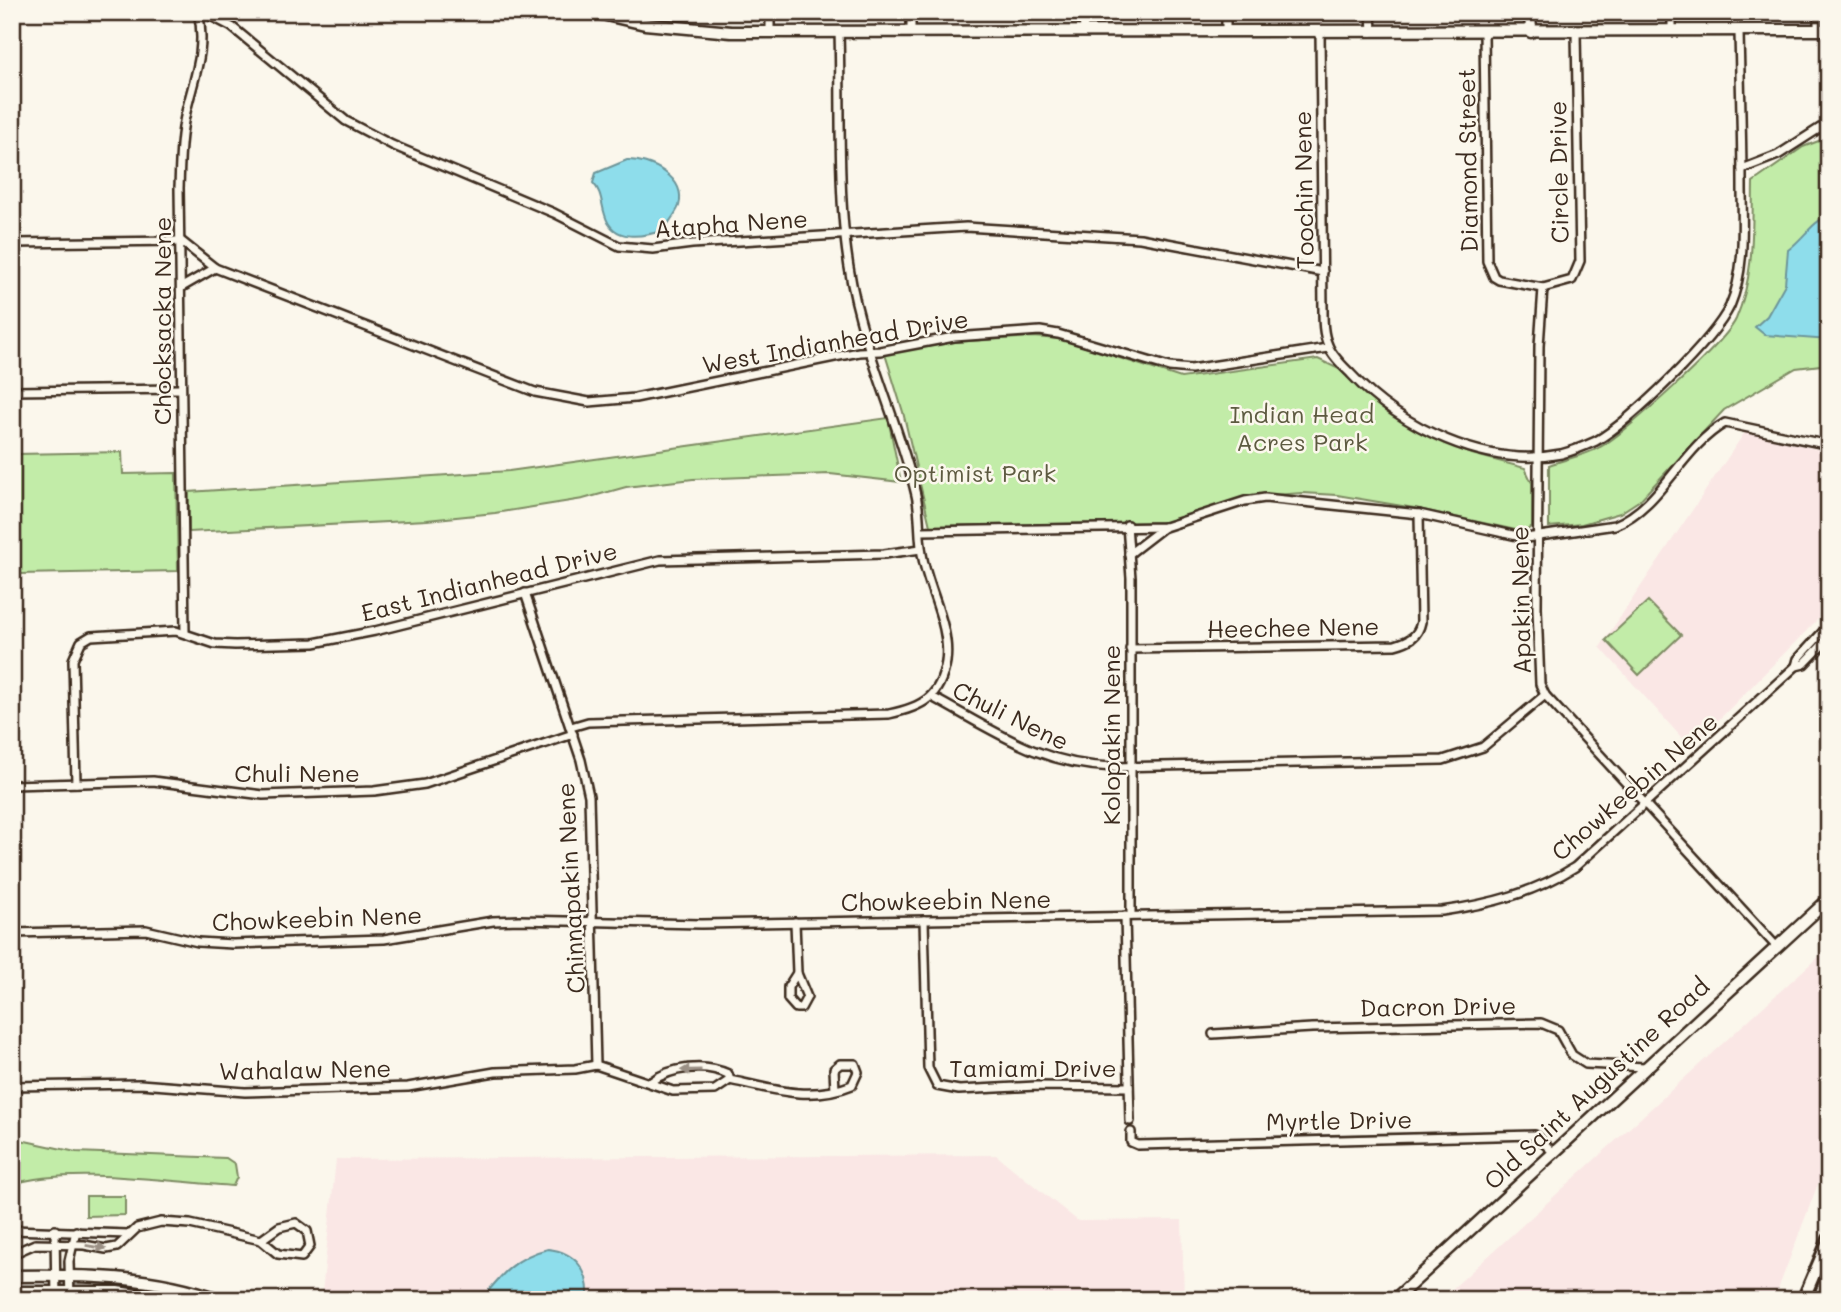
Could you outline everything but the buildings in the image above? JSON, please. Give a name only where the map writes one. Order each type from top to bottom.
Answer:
[{"type":"main road","points":[[593,12],[645,24],[699,30],[770,32],[1823,30]]},
{"type":"main road","points":[[1531,12],[1531,32]]},
{"type":"main road","name":"Old Saint Augustine Road","points":[[1394,1300],[1829,899]]},
{"type":"main road","points":[[1803,1300],[1829,1239]]},
{"type":"main road","points":[[1818,1300],[1829,1274]]},
{"type":"main road","points":[[12,1276],[70,1276],[173,1285],[221,1300]]},
{"type":"main road","points":[[12,1292],[56,1296],[117,1292],[169,1300]]},
{"type":"street","name":"Atapha Nene","points":[[200,12],[232,27],[318,100],[371,135],[554,213],[619,246],[653,249],[844,233],[966,227],[1119,236],[1323,272]]},
{"type":"street","name":"Chocksacka Nene","points":[[185,633],[181,389],[182,132],[202,53],[200,12]]},
{"type":"street","points":[[645,12],[645,24]]},
{"type":"street","points":[[770,12],[770,32]]},
{"type":"street","points":[[911,12],[911,32]]},
{"type":"street","points":[[1083,12],[1084,32]]},
{"type":"street","points":[[1226,12],[1226,32]]},
{"type":"street","points":[[1371,12],[1371,32]]},
{"type":"street","points":[[1672,12],[1672,31]]},
{"type":"street","points":[[1818,12],[1823,30]]},
{"type":"street","points":[[1328,348],[1366,390],[1394,411],[1455,443],[1480,450],[1539,458],[1563,453],[1596,440],[1640,406],[1699,347],[1729,307],[1740,267],[1742,169],[1739,31]]},
{"type":"street","points":[[839,32],[844,233],[860,318],[916,497],[921,549],[946,648],[942,675],[932,697]]},
{"type":"street","name":"Toochin Nene","points":[[1320,32],[1324,331],[1328,348]]},
{"type":"street","name":"Diamond Street","points":[[1484,32],[1487,261],[1494,277],[1499,280],[1544,288]]},
{"type":"street","name":"Circle Drive","points":[[1544,288],[1572,279],[1580,261],[1576,32]]},
{"type":"street","points":[[1742,169],[1778,155],[1820,128],[1829,127]]},
{"type":"street","points":[[12,243],[181,241]]},
{"type":"street","name":"West Indianhead Drive","points":[[181,241],[215,268],[536,392],[579,401],[635,398],[954,337],[1040,331],[1169,367],[1191,369],[1328,348]]},
{"type":"street","points":[[182,287],[215,268]]},
{"type":"street","name":"Apakin Nene","points":[[1544,288],[1539,346],[1537,669],[1545,695],[1776,946]]},
{"type":"street","points":[[12,391],[181,389]]},
{"type":"street","points":[[1129,554],[1165,527],[1245,501],[1265,498],[1419,514],[1526,538],[1615,525],[1628,520],[1643,507],[1694,447],[1725,423],[1829,445]]},
{"type":"street","name":"Heechee Nene","points":[[1130,649],[1395,645],[1406,642],[1415,636],[1421,622],[1419,514]]},
{"type":"street","points":[[921,531],[1127,525],[1165,527]]},
{"type":"street","name":"Kolopakin Nene","points":[[1127,525],[1130,649],[1130,1121]]},
{"type":"street","name":"East Indianhead Drive","points":[[76,783],[75,652],[81,642],[104,634],[185,633],[215,644],[235,645],[314,643],[660,560],[884,554],[921,549]]},
{"type":"street","name":"Chinnapakin Nene","points":[[525,593],[572,731],[589,796],[596,1065]]},
{"type":"street","name":"Chowkeebin Nene","points":[[1796,666],[1798,659],[1828,628]]},
{"type":"street","name":"Chowkeebin Nene","points":[[12,933],[146,930],[198,942],[233,944],[384,939],[493,921],[795,922],[1443,911],[1492,903],[1542,886],[1567,872],[1598,849],[1796,666],[1804,664],[1829,638]]},
{"type":"street","name":"Chuli Nene","points":[[12,785],[170,781],[232,793],[263,795],[374,792],[425,784],[572,731],[588,722],[889,714],[924,704],[932,697],[1056,760],[1090,766],[1450,759],[1483,747],[1545,695]]},
{"type":"street","name":"Tamiami Drive","points":[[924,920],[928,1068],[937,1086],[951,1090],[1129,1087]]},
{"type":"street","points":[[795,922],[797,973]]},
{"type":"street","name":"Dacron Drive","points":[[1213,1034],[1312,1028],[1541,1023],[1558,1030],[1572,1055],[1586,1064],[1645,1067]]},
{"type":"street","points":[[596,1065],[673,1091],[715,1090],[730,1080],[802,1094],[835,1090]]},
{"type":"street","name":"Wahalaw Nene","points":[[12,1086],[140,1084],[245,1092],[408,1087],[495,1072],[575,1069],[596,1065]]},
{"type":"street","points":[[651,1082],[669,1070],[720,1071],[728,1074],[730,1080]]},
{"type":"street","name":"Myrtle Drive","points":[[1131,1132],[1131,1142],[1138,1145],[1535,1135],[1552,1152]]},
{"type":"street","points":[[12,1254],[35,1244],[106,1249],[117,1247],[128,1234],[150,1223],[175,1222],[261,1240],[278,1254],[292,1258],[307,1253],[310,1238],[303,1226],[288,1223],[261,1240]]},
{"type":"street","points":[[12,1230],[128,1234]]},
{"type":"street","points":[[55,1230],[56,1296]]},
{"type":"street","points":[[70,1296],[76,1231]]},
{"type":"shaded area","points":[[1745,432],[1829,452],[1829,608],[1691,748],[1600,647]]},
{"type":"shaded area","points":[[1829,947],[1829,1155],[1774,1300],[1440,1300]]},
{"type":"shaded area","points":[[996,1155],[1078,1221],[1182,1220],[1184,1300],[318,1300],[322,1293],[336,1159]]},
{"type":"green space","points":[[1829,137],[1829,364],[1796,368],[1724,410],[1640,500],[1620,513],[1582,524],[1549,527],[1549,465],[1588,453],[1613,439],[1673,387],[1728,331],[1736,319],[1747,286],[1753,182],[1803,147]]},
{"type":"green space","name":"Indian Head Acres Park","points":[[1033,337],[1061,339],[1181,378],[1318,359],[1339,369],[1379,405],[1423,434],[1472,454],[1525,468],[1532,483],[1532,526],[1525,532],[1414,508],[1337,495],[1302,493],[1247,497],[1169,522],[930,526],[903,412],[885,354],[954,342]]},
{"type":"green space","points":[[888,418],[901,482],[830,474],[693,479],[626,487],[583,499],[495,513],[427,520],[189,532],[189,492],[509,471]]},
{"type":"green space","points":[[122,452],[123,474],[176,473],[178,571],[19,574],[17,454]]},
{"type":"green space","points":[[1648,601],[1681,635],[1639,675],[1606,640]]},
{"type":"green space","points":[[12,1140],[76,1152],[226,1158],[235,1164],[237,1177],[233,1186],[91,1176],[63,1176],[12,1184]]},
{"type":"green space","points":[[86,1196],[125,1196],[125,1215],[86,1216]]},
{"type":"water","points":[[627,160],[655,166],[672,178],[677,186],[679,206],[664,230],[630,236],[615,230],[609,224],[600,194],[593,183],[596,173]]},
{"type":"water","points":[[1829,215],[1829,340],[1765,335],[1755,327],[1767,316],[1785,284],[1788,250]]},
{"type":"water","points":[[548,1249],[566,1254],[579,1265],[587,1280],[588,1300],[481,1300],[502,1275],[518,1262]]},
{"type":"park label","name":"Optimist Park","points":[[975,472]]}]
